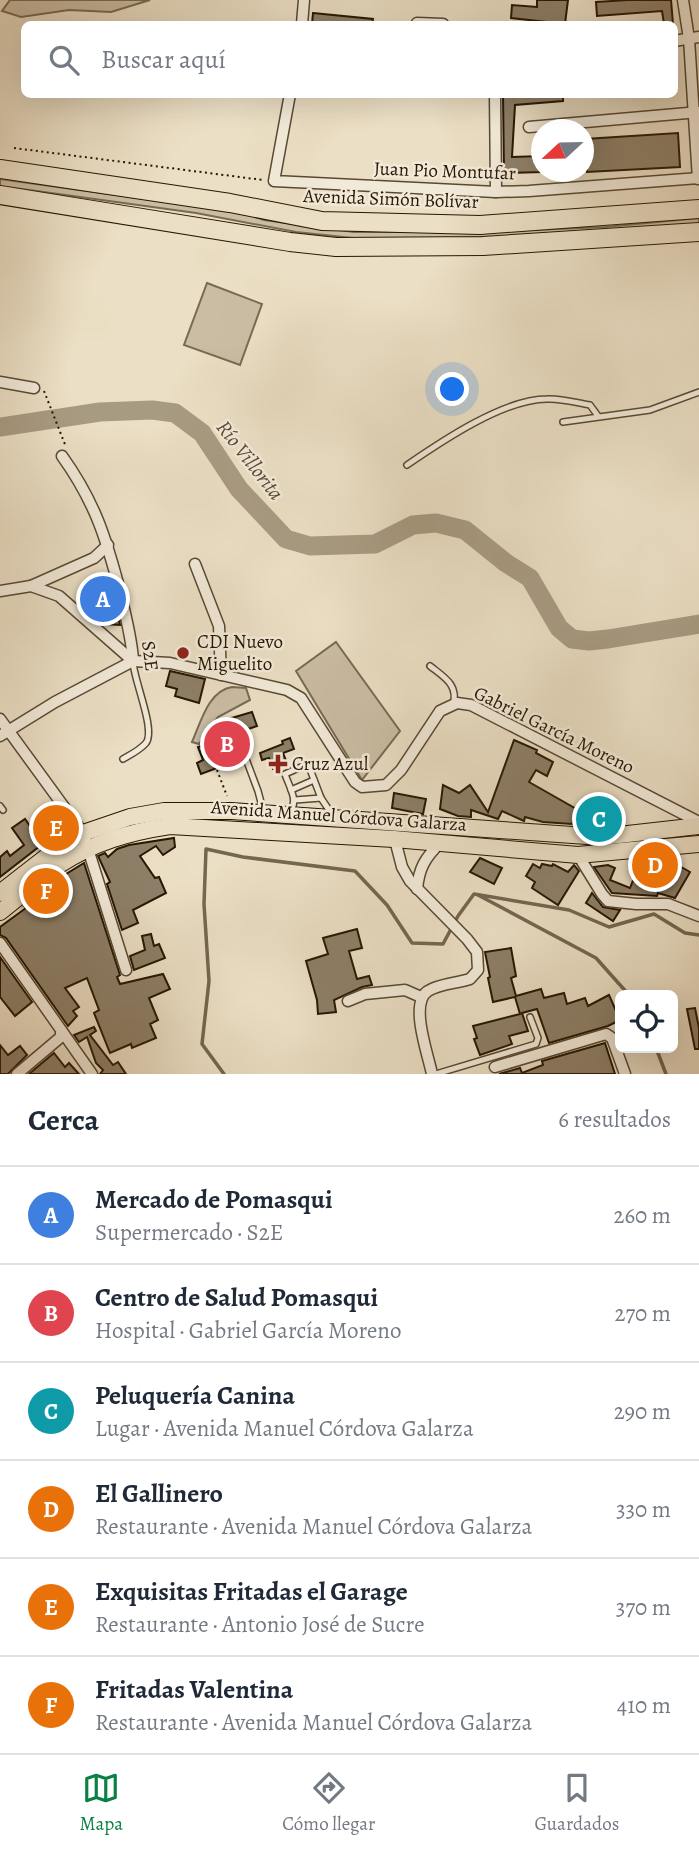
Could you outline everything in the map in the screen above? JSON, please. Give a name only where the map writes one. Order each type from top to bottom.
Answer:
[{"type":"highway","name":"Avenida Simón Bolívar","points":[[9,170],[230,203],[322,221],[480,225],[699,209]]},
{"type":"highway","points":[[5,198],[336,247],[483,246],[699,232]]},
{"type":"main road","name":"Avenida Manuel Córdova Galarza","points":[[0,912],[85,841],[130,817],[164,811],[263,813],[292,810],[440,843],[578,855],[699,844]]},
{"type":"main road","points":[[292,810],[292,833]]},
{"type":"main road","points":[[337,818],[339,835]]},
{"type":"main road","name":"Avenida Manuel Córdova Galarza","points":[[0,893],[55,850],[85,841],[170,825],[339,835],[393,831],[601,837],[699,824]]},
{"type":"street","points":[[302,21],[304,0]]},
{"type":"street","points":[[683,0],[694,38],[698,178]]},
{"type":"street","points":[[274,181],[289,98]]},
{"type":"street","points":[[495,98],[496,192]]},
{"type":"street","points":[[529,127],[696,112]]},
{"type":"street","points":[[0,162],[9,170]]},
{"type":"street","name":"Juan Pio Montufar","points":[[274,181],[496,192],[698,178]]},
{"type":"street","points":[[0,382],[34,388]]},
{"type":"street","name":"S2E","points":[[65,453],[81,482],[108,545],[128,623],[133,661]]},
{"type":"street","points":[[0,591],[31,586],[94,558],[108,545]]},
{"type":"street","points":[[195,564],[219,626],[221,675]]},
{"type":"street","points":[[4,733],[55,702],[133,661],[59,596],[31,586]]},
{"type":"street","name":"Gabriel García Moreno","points":[[133,661],[170,663],[287,690],[301,698],[355,782],[362,787],[386,785],[401,771],[440,711],[453,705],[471,705],[699,824]]},
{"type":"street","points":[[0,719],[4,733],[85,841],[126,970]]},
{"type":"street","points":[[393,831],[402,867],[416,889],[467,939],[479,961],[478,970],[470,979],[430,989],[421,997],[418,1009],[434,1074]]},
{"type":"street","points":[[416,889],[423,862],[440,843]]},
{"type":"street","points":[[578,855],[608,901],[668,904],[699,916]]},
{"type":"street","points":[[0,943],[92,1074]]},
{"type":"street","points":[[348,1000],[365,994],[405,990],[421,997]]},
{"type":"street","points":[[17,1074],[62,1036],[61,1033]]},
{"type":"street","points":[[495,1067],[606,1034],[612,1038],[625,1074]]},
{"type":"lane","points":[[563,422],[650,410],[699,392]]},
{"type":"lane","points":[[407,466],[485,417],[528,401],[549,398],[590,405],[598,416]]},
{"type":"lane","name":"S2E","points":[[122,759],[146,743],[149,736],[149,725],[138,692],[133,661]]},
{"type":"lane","points":[[430,666],[451,684],[455,694],[453,705]]},
{"type":"lane","points":[[246,759],[263,813]]},
{"type":"lane","points":[[321,798],[292,810],[291,790],[285,774],[308,764],[321,798],[337,818]]},
{"type":"lane","points":[[291,790],[314,780]]},
{"type":"lane","points":[[434,1074],[536,1044],[538,1038],[530,1017]]},
{"type":"path","points":[[14,148],[274,181]]},
{"type":"path","points":[[46,392],[65,453]]},
{"type":"path","points":[[217,770],[231,811]]},
{"type":"shaded area","points":[[10,0],[150,0],[111,12],[69,10],[21,17],[2,11]]},
{"type":"shaded area","points":[[0,179],[196,206],[247,214],[264,220],[354,232],[487,232],[605,227],[699,218],[699,225],[543,236],[353,238],[296,232],[196,213],[0,186]]},
{"type":"shaded area","points":[[207,283],[262,304],[240,365],[184,345]]},
{"type":"shaded area","points":[[336,642],[400,731],[362,780],[296,671]]},
{"type":"shaded area","points":[[232,687],[246,688],[250,700],[218,717],[199,744],[192,742],[211,701],[217,694]]},
{"type":"building","points":[[537,0],[568,0],[565,21],[511,18],[512,5],[537,7]]},
{"type":"building","points":[[671,0],[673,21],[664,21],[662,11],[597,16],[596,2]]},
{"type":"building","points":[[313,13],[373,19],[373,21],[312,21]]},
{"type":"building","points":[[503,98],[563,98],[563,101],[515,105],[512,157],[531,156],[531,172],[504,173]]},
{"type":"building","points":[[678,133],[680,167],[594,172],[594,138]]},
{"type":"building","points":[[104,575],[120,625],[103,624],[98,620],[90,581]]},
{"type":"building","points":[[170,671],[205,679],[199,703],[175,696],[177,689],[166,686]]},
{"type":"building","points":[[252,712],[257,726],[236,733],[245,754],[241,759],[201,774],[197,763],[203,760],[198,747],[230,735],[225,720]]},
{"type":"building","points":[[290,738],[294,749],[283,753],[287,763],[273,769],[269,758],[262,760],[260,753],[283,744],[282,741]]},
{"type":"building","points":[[514,740],[537,750],[536,753],[553,762],[547,776],[536,770],[529,782],[578,810],[572,824],[543,822],[525,817],[524,821],[502,811],[498,819],[471,810],[471,817],[458,816],[440,809],[443,785],[459,793],[470,785],[488,812]]},
{"type":"building","points":[[394,793],[426,799],[423,814],[392,808]]},
{"type":"building","points":[[54,807],[67,825],[0,877],[0,857],[7,851],[10,856],[24,845],[12,828],[25,819],[30,826]]},
{"type":"building","points":[[174,838],[175,847],[163,855],[156,846],[140,856],[155,878],[159,877],[166,893],[133,910],[138,923],[122,930],[107,884],[110,882],[98,856],[105,853],[108,857],[117,849],[129,845]]},
{"type":"building","points":[[480,858],[502,868],[494,884],[470,872]]},
{"type":"building","points":[[84,863],[120,975],[117,977],[120,984],[163,974],[170,989],[149,998],[158,1020],[150,1024],[156,1038],[110,1053],[94,1013],[99,1010],[87,978],[65,988],[79,1007],[73,1011],[77,1016],[68,1026],[6,938],[0,935],[0,927],[26,908],[24,906],[58,879]]},
{"type":"building","points":[[533,864],[540,868],[542,864],[553,864],[568,872],[574,865],[579,871],[558,905],[532,888],[535,882],[526,876]]},
{"type":"building","points":[[676,864],[690,872],[675,898],[658,893],[657,896],[612,893],[594,867],[608,865],[615,868],[610,880],[630,888],[636,873],[642,875],[647,866],[662,870],[664,867],[672,871]]},
{"type":"building","points":[[592,893],[603,907],[620,910],[613,921],[586,903]]},
{"type":"building","points":[[357,929],[362,948],[349,951],[357,979],[369,976],[372,985],[334,1000],[336,1012],[318,1014],[317,1000],[306,961],[328,954],[323,938]]},
{"type":"building","points":[[151,934],[154,946],[159,944],[165,958],[134,970],[130,956],[145,950],[142,936]]},
{"type":"building","points":[[511,948],[516,976],[511,978],[516,996],[541,989],[544,998],[564,993],[567,1004],[585,998],[588,1006],[609,995],[615,1009],[615,1022],[549,1043],[537,1009],[522,1013],[528,1031],[509,1036],[512,1044],[480,1055],[473,1026],[520,1014],[515,997],[493,1002],[485,952]]},
{"type":"building","points":[[0,957],[32,1002],[15,1016],[0,997]]},
{"type":"building","points":[[695,1008],[699,1049],[695,1049],[687,1009]]},
{"type":"building","points":[[94,1027],[96,1031],[90,1035],[113,1065],[118,1062],[126,1074],[100,1074],[103,1070],[96,1063],[87,1037],[79,1042],[74,1035]]},
{"type":"building","points":[[605,1043],[615,1074],[499,1074],[520,1068],[522,1073],[543,1065],[542,1061]]},
{"type":"building","points":[[0,1045],[8,1055],[20,1046],[27,1055],[8,1074],[0,1074]]},
{"type":"building","points":[[54,1053],[65,1067],[69,1063],[79,1074],[29,1074]]},
{"type":"waterway","name":"Río Villorita","points":[[0,427],[100,412],[152,410],[175,413],[202,433],[239,489],[286,539],[310,546],[375,544],[413,525],[436,523],[465,530],[506,563],[530,578],[559,628],[572,639],[608,639],[699,624]]},
{"type":"waterway","points":[[224,1074],[202,1044],[209,981],[204,904],[206,849],[243,857],[355,871],[387,905],[412,943],[443,944],[474,894],[569,910],[609,927],[654,914],[685,933],[699,935]]},
{"type":"waterway","points":[[478,895],[596,958],[625,990]]},
{"type":"waterway","points":[[658,1053],[666,1074]]},
{"type":"place","name":"Mercado de Pomasqui","points":[[103,599]]},
{"type":"place","name":"CDI Nuevo Miguelito","points":[[183,653]]},
{"type":"place","name":"Centro de Salud Pomasqui","points":[[227,744]]},
{"type":"place","name":"Cruz Azul","points":[[278,764]]},
{"type":"place","name":"Peluquería Canina","points":[[599,819]]},
{"type":"place","name":"Exquisitas Fritadas el Garage","points":[[56,828]]},
{"type":"place","name":"El Gallinero","points":[[655,865]]},
{"type":"place","name":"Fritadas Valentina","points":[[46,891]]}]
